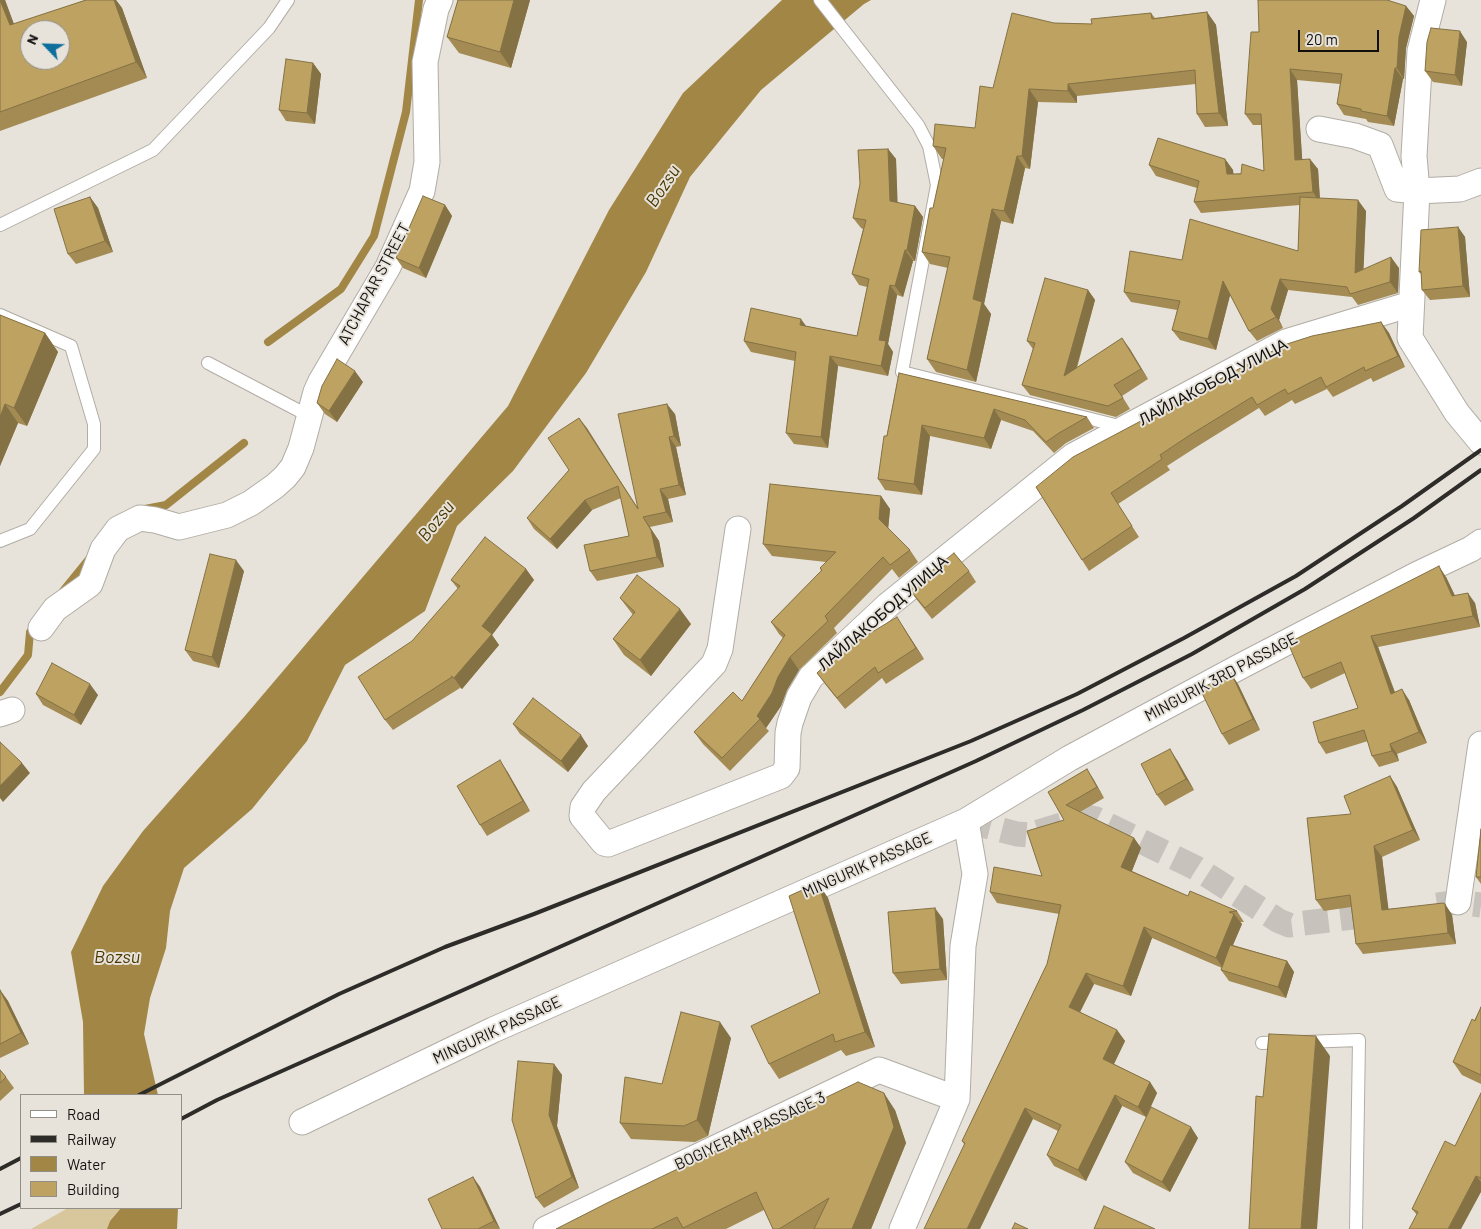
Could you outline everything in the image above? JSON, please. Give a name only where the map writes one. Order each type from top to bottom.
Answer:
[{"type":"street","name":"ATCHAPAR STREET","points":[[42,628],[55,609],[90,584],[103,549],[118,529],[140,518],[186,527],[227,515],[251,503],[275,486],[286,477],[293,467],[301,448],[311,417],[316,392],[321,381],[388,267],[422,191],[427,162],[425,62],[436,9],[440,0]]},
{"type":"street","points":[[1433,0],[1420,52],[1414,156],[1417,191],[1410,338],[1457,413],[1481,442]]},
{"type":"street","points":[[1319,129],[1355,136],[1380,144],[1397,189],[1417,191],[1460,189],[1481,181]]},
{"type":"street","name":"ЛАЙЛАКОБОД УЛИЦА","points":[[738,529],[720,649],[714,664],[594,791],[583,807],[582,816],[604,843],[608,844],[781,776],[787,768],[790,723],[799,697],[811,677],[888,605],[1073,456],[1286,342],[1411,304]]},
{"type":"street","name":"MINGURIK 3RD PASSAGE","points":[[966,821],[1070,758],[1198,689],[1416,575],[1478,551]]},
{"type":"street","points":[[1458,902],[1481,744]]},
{"type":"street","points":[[902,1229],[957,1100],[963,946],[975,874],[966,821]]},
{"type":"street","name":"MINGURIK PASSAGE","points":[[302,1122],[493,1030],[966,821]]},
{"type":"street","name":"BOGIYERAM PASSAGE 3","points":[[546,1229],[879,1070],[957,1100]]},
{"type":"lane","points":[[0,225],[153,150],[270,28],[288,0]]},
{"type":"lane","points":[[820,0],[918,125],[930,146],[937,185],[902,372],[1126,428]]},
{"type":"lane","points":[[0,315],[71,346],[94,424],[94,449],[30,530],[0,541]]},
{"type":"lane","points":[[208,362],[311,417]]},
{"type":"lane","points":[[1262,1043],[1360,1040],[1356,1229]]},
{"type":"shaded area","points":[[66,1209],[120,1209],[110,1221],[107,1229],[31,1229]]},
{"type":"water","name":"Bozsu","points":[[782,0],[871,0],[761,90],[690,177],[646,272],[586,373],[513,471],[457,526],[425,611],[345,665],[307,741],[252,809],[184,868],[170,911],[166,948],[150,998],[144,1034],[158,1094],[84,1094],[83,1022],[71,952],[103,886],[143,831],[244,717],[508,406],[609,210],[683,93]]},
{"type":"water","points":[[120,1209],[178,1209],[177,1229],[107,1229],[110,1221]]},
{"type":"building","points":[[0,0],[10,25],[20,22],[20,70],[70,70],[70,20],[25,20],[86,0],[114,0],[136,62],[0,112]]},
{"type":"building","points":[[458,0],[514,0],[500,52],[447,37]]},
{"type":"building","points":[[1258,0],[1387,0],[1406,6],[1399,37],[1397,68],[1395,68],[1387,116],[1337,104],[1342,74],[1290,69],[1295,160],[1310,159],[1313,192],[1194,202],[1199,181],[1149,165],[1158,138],[1225,159],[1227,174],[1241,174],[1242,164],[1264,171],[1261,114],[1245,114],[1251,32],[1259,32]]},
{"type":"building","points":[[1207,12],[1219,113],[1197,114],[1195,70],[1068,84],[1068,91],[1029,89],[1022,156],[1017,156],[1004,211],[992,209],[973,299],[982,302],[967,370],[927,359],[950,257],[922,252],[930,208],[933,208],[946,148],[933,146],[935,124],[975,128],[980,86],[993,88],[1012,13],[1054,23],[1092,24],[1091,19],[1151,13],[1152,19]]},
{"type":"building","points":[[1431,28],[1460,31],[1455,75],[1425,71],[1427,42]]},
{"type":"building","points":[[286,59],[313,63],[307,113],[279,110]]},
{"type":"building","points":[[888,149],[890,201],[915,206],[907,250],[905,250],[895,286],[890,285],[879,340],[886,341],[881,366],[830,356],[821,437],[786,433],[796,352],[744,341],[751,308],[801,319],[800,325],[857,336],[869,279],[852,274],[866,220],[853,218],[860,184],[858,150]]},
{"type":"building","points":[[423,196],[445,205],[419,268],[396,258]]},
{"type":"building","points":[[90,197],[105,241],[68,254],[54,209]]},
{"type":"building","points":[[1300,197],[1358,200],[1355,273],[1391,257],[1390,282],[1350,294],[1347,287],[1280,279],[1271,309],[1276,317],[1249,331],[1223,281],[1208,339],[1172,330],[1180,301],[1124,292],[1130,251],[1182,260],[1190,219],[1298,251]]},
{"type":"building","points":[[1458,227],[1463,286],[1422,290],[1421,271],[1419,272],[1421,230]]},
{"type":"building","points":[[1045,278],[1088,290],[1064,376],[1122,338],[1141,369],[1114,385],[1123,398],[1108,406],[1022,385],[1035,343],[1027,341]]},
{"type":"building","points":[[0,315],[45,333],[14,408],[5,404],[0,417]]},
{"type":"building","points":[[1381,322],[1398,356],[1365,371],[1364,367],[1326,387],[1321,377],[1288,394],[1285,389],[1257,405],[1252,397],[1190,435],[1160,455],[1162,459],[1111,493],[1132,526],[1082,560],[1036,487],[1073,457],[1284,345],[1312,336]]},
{"type":"building","points":[[337,359],[355,371],[329,411],[317,403],[322,386]]},
{"type":"building","points":[[899,373],[1087,417],[1046,442],[1025,420],[994,409],[984,438],[922,425],[914,484],[878,479],[884,436],[887,436]]},
{"type":"building","points":[[667,404],[674,436],[669,437],[679,485],[660,489],[666,512],[643,517],[651,530],[657,557],[590,571],[584,545],[629,536],[618,486],[585,500],[550,539],[527,518],[569,470],[548,438],[579,418],[638,509],[618,414]]},
{"type":"building","points":[[770,484],[881,496],[879,519],[910,550],[890,565],[883,557],[825,616],[828,621],[790,657],[778,677],[772,693],[757,716],[760,719],[722,758],[694,732],[733,692],[742,701],[785,635],[771,622],[822,570],[820,568],[836,552],[763,544]]},
{"type":"building","points":[[485,537],[526,569],[482,626],[492,634],[454,678],[451,676],[385,720],[358,677],[412,641],[460,586],[451,580]]},
{"type":"building","points":[[954,553],[969,571],[925,608],[909,589]]},
{"type":"building","points":[[210,554],[236,560],[212,657],[185,650]]},
{"type":"building","points":[[1439,566],[1452,596],[1468,593],[1473,616],[1371,636],[1391,694],[1402,689],[1419,732],[1390,744],[1392,751],[1372,756],[1364,730],[1319,743],[1313,722],[1358,708],[1341,662],[1303,678],[1288,643]]},
{"type":"building","points":[[637,575],[680,609],[640,660],[613,639],[635,612],[620,598]]},
{"type":"building","points":[[897,617],[916,648],[878,673],[875,667],[837,698],[817,673],[848,644],[849,646]]},
{"type":"building","points":[[52,663],[90,684],[74,715],[36,694]]},
{"type":"building","points":[[1231,673],[1253,719],[1222,734],[1200,689]]},
{"type":"building","points":[[533,698],[581,735],[561,761],[513,724]]},
{"type":"building","points":[[0,742],[22,763],[0,786]]},
{"type":"building","points":[[1170,749],[1186,779],[1157,795],[1141,764]]},
{"type":"building","points":[[500,760],[523,801],[480,825],[457,786]]},
{"type":"building","points":[[1087,769],[1097,787],[1066,805],[1134,838],[1121,867],[1188,896],[1190,891],[1237,911],[1229,912],[1234,914],[1216,958],[1144,927],[1123,986],[1086,973],[1069,1007],[1117,1030],[1103,1059],[1150,1082],[1138,1107],[1115,1095],[1078,1170],[1047,1155],[1061,1125],[1025,1108],[967,1229],[924,1229],[965,1143],[962,1141],[1047,964],[1061,905],[990,892],[994,867],[1042,876],[1027,831],[1064,820],[1048,792]]},
{"type":"building","points":[[1390,776],[1413,830],[1374,846],[1382,910],[1443,903],[1445,904],[1448,933],[1356,944],[1350,895],[1316,900],[1307,818],[1351,814],[1344,796]]},
{"type":"building","points":[[1481,829],[1481,877],[1476,877]]},
{"type":"building","points":[[818,883],[865,1032],[835,1042],[833,1034],[769,1064],[751,1026],[820,993],[789,896]]},
{"type":"building","points":[[935,908],[940,969],[893,973],[888,912]]},
{"type":"building","points":[[1230,945],[1287,961],[1278,987],[1221,970]]},
{"type":"building","points":[[0,990],[21,1033],[0,1044]]},
{"type":"building","points":[[1481,1007],[1481,1075],[1453,1062],[1472,1019],[1475,1021]]},
{"type":"building","points":[[681,1012],[720,1022],[697,1120],[684,1126],[620,1123],[625,1077],[662,1084]]},
{"type":"building","points":[[1269,1034],[1316,1036],[1301,1229],[1249,1229],[1256,1096],[1263,1097]]},
{"type":"building","points":[[518,1061],[554,1064],[549,1115],[572,1177],[536,1198],[512,1120]]},
{"type":"building","points":[[0,1070],[6,1077],[0,1083]]},
{"type":"building","points":[[858,1082],[884,1093],[894,1127],[852,1229],[814,1229],[829,1198],[779,1229],[773,1229],[756,1192],[683,1228],[677,1217],[652,1229],[556,1229],[609,1202]]},
{"type":"building","points":[[1481,1093],[1481,1178],[1476,1176],[1448,1229],[1409,1229],[1418,1212],[1412,1209],[1445,1141],[1455,1146]]},
{"type":"building","points":[[1151,1107],[1191,1127],[1162,1182],[1125,1162]]},
{"type":"building","points":[[473,1177],[494,1221],[478,1229],[442,1229],[428,1199]]},
{"type":"building","points":[[1104,1206],[1155,1229],[1094,1229]]},
{"type":"building","points":[[1015,1223],[1028,1229],[1012,1229]]},
{"type":"waterway","points":[[268,342],[341,289],[374,236],[406,112],[419,0]]},
{"type":"waterway","points":[[145,509],[166,505],[244,443]]},
{"type":"waterway","points":[[63,591],[89,559]]},
{"type":"waterway","points":[[0,692],[28,655],[30,632],[34,627]]},
{"type":"tunnel","points":[[966,821],[1017,834],[1029,835],[1087,817],[1096,819],[1196,868],[1279,921],[1289,925],[1385,913]]},
{"type":"tunnel","points":[[1437,905],[1458,902],[1481,905]]},
{"type":"railway","points":[[141,1094],[339,994],[445,947],[534,914],[971,741],[1077,694],[1296,576],[1402,506],[1481,450]]},
{"type":"railway","points":[[182,1118],[217,1100],[976,761],[1083,710],[1192,654],[1305,589],[1414,518],[1481,470]]},
{"type":"railway","points":[[0,1169],[20,1159]]},
{"type":"railway","points":[[0,1214],[20,1204]]}]
